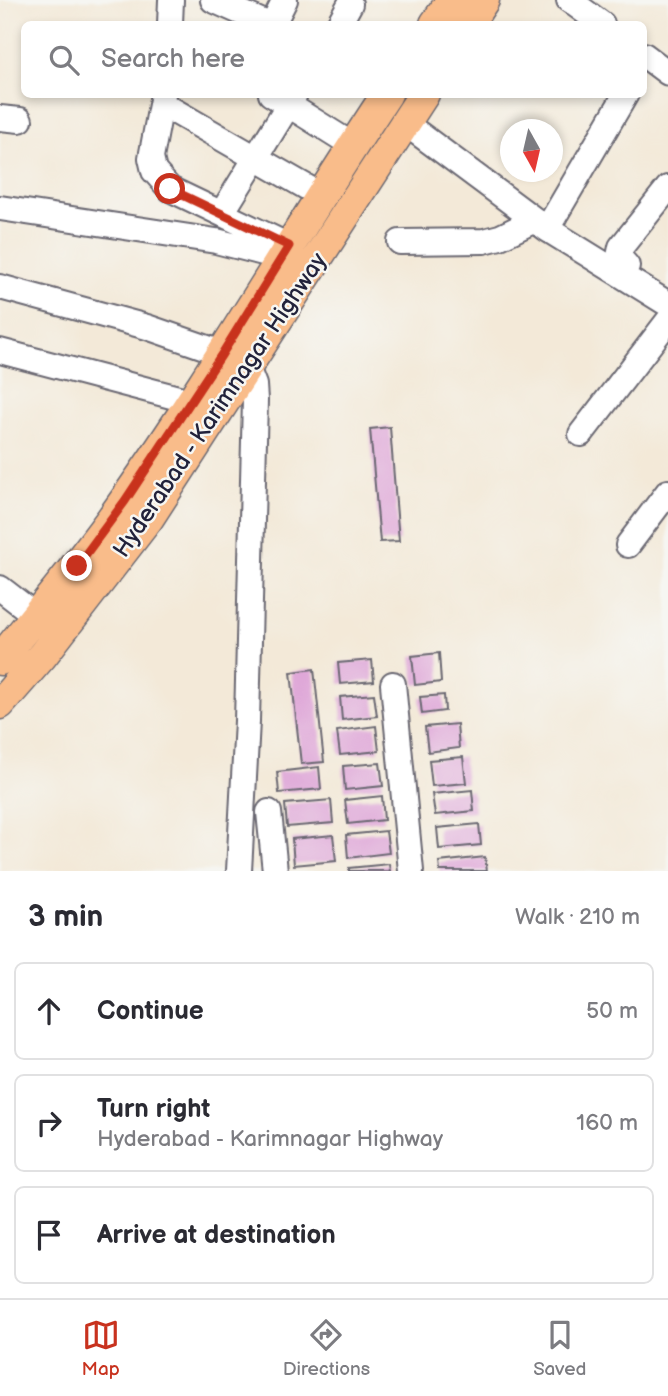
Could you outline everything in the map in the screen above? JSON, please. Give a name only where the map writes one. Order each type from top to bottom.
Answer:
[{"type":"main road","points":[[437,21],[452,0]]},
{"type":"main road","points":[[470,21],[484,0]]},
{"type":"main road","name":"Hyderabad - Karimnagar Highway","points":[[0,704],[42,656],[148,519],[235,360],[286,252],[382,98]]},
{"type":"main road","name":"Hyderabad - Karimnagar Highway","points":[[0,660],[77,566],[125,501],[190,401],[235,360],[406,124],[422,98]]},
{"type":"street","points":[[170,21],[171,0]]},
{"type":"street","points":[[213,0],[260,21]]},
{"type":"street","points":[[274,21],[285,0]]},
{"type":"street","points":[[569,0],[598,21]]},
{"type":"street","points":[[647,60],[668,73]]},
{"type":"street","points":[[222,213],[257,159],[285,98],[354,146]]},
{"type":"street","points":[[400,242],[484,241],[541,225],[623,98]]},
{"type":"street","points":[[286,252],[222,213],[170,189],[154,171],[151,158],[163,99],[257,159],[322,196]]},
{"type":"street","points":[[406,124],[541,225],[668,304]]},
{"type":"street","points":[[631,281],[627,265],[619,257],[621,247],[668,188]]},
{"type":"street","points":[[0,208],[286,252]]},
{"type":"street","points":[[631,281],[646,279],[659,289],[664,291],[668,288]]},
{"type":"street","points":[[0,287],[147,327],[235,360],[254,385],[247,721],[239,871]]},
{"type":"street","points":[[581,433],[668,321]]},
{"type":"street","points":[[0,351],[190,401]]},
{"type":"street","points":[[628,545],[668,492]]},
{"type":"street","points":[[0,588],[35,615]]},
{"type":"street","points":[[393,684],[411,871]]},
{"type":"street","points":[[270,812],[275,871]]},
{"type":"building","points":[[390,427],[399,541],[380,542],[370,429]]},
{"type":"building","points":[[439,653],[441,682],[415,685],[412,656]]},
{"type":"building","points":[[372,660],[374,681],[340,684],[338,663]]},
{"type":"building","points":[[314,669],[324,762],[301,764],[291,672]]},
{"type":"building","points":[[374,694],[377,716],[342,720],[340,697]]},
{"type":"building","points":[[444,695],[445,711],[422,714],[420,697]]},
{"type":"building","points":[[457,724],[459,748],[428,752],[425,727]]},
{"type":"building","points":[[376,726],[379,751],[340,755],[337,731]]},
{"type":"building","points":[[463,757],[466,783],[432,786],[429,760]]},
{"type":"building","points":[[380,763],[383,786],[345,790],[343,766]]},
{"type":"building","points":[[319,767],[321,789],[279,793],[277,772]]},
{"type":"building","points":[[472,790],[474,811],[435,815],[432,794]]},
{"type":"building","points":[[382,796],[384,820],[348,824],[345,800]]},
{"type":"building","points":[[331,800],[333,823],[287,827],[285,804]]},
{"type":"building","points":[[479,824],[481,845],[439,849],[437,828]]},
{"type":"building","points":[[386,831],[389,853],[348,858],[346,835]]},
{"type":"building","points":[[333,835],[336,861],[294,865],[292,839]]},
{"type":"building","points":[[485,857],[487,871],[440,871],[439,862]]},
{"type":"building","points":[[389,864],[390,871],[349,871],[349,868]]},
{"type":"route","points":[[77,566],[125,501],[289,246],[170,189]]}]
